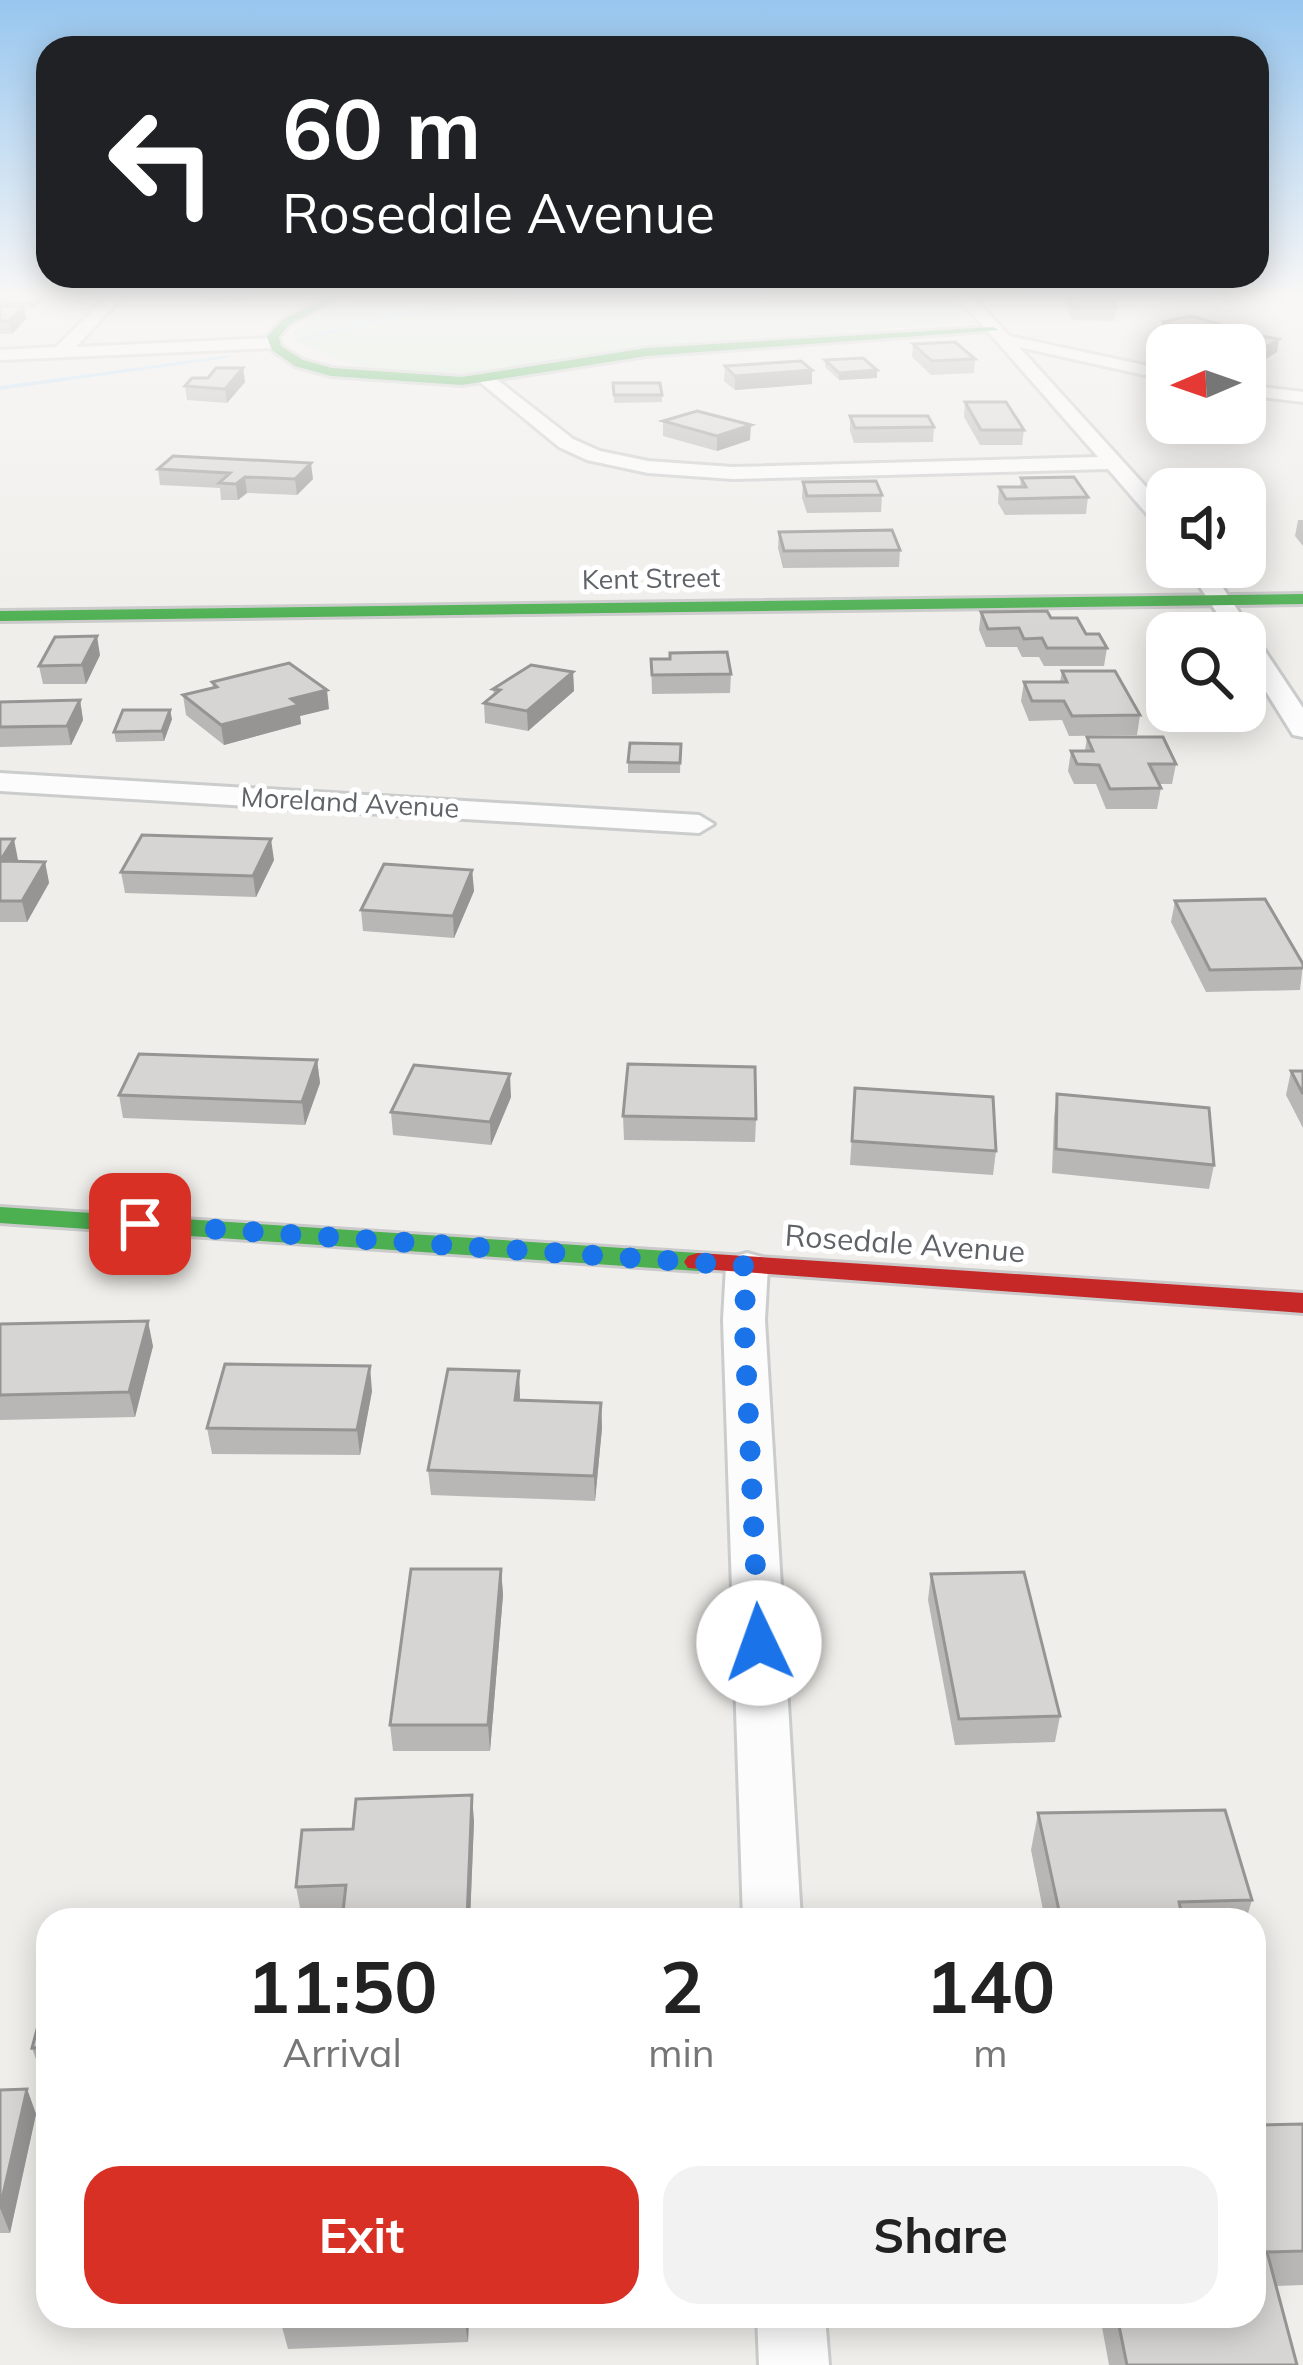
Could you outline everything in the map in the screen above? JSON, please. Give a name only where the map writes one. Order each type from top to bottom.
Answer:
[{"type":"street","points":[[521,406],[577,448],[648,467],[733,473],[1114,463]]},
{"type":"street","points":[[1063,406],[1146,499]]},
{"type":"street","points":[[1213,588],[1228,612]]},
{"type":"street","name":"Kent Street","points":[[0,616],[1303,599]]},
{"type":"street","points":[[1266,672],[1303,729]]},
{"type":"street","name":"Moreland Avenue","points":[[0,782],[699,824]]},
{"type":"street","name":"Rosedale Avenue","points":[[0,1215],[1303,1303]]},
{"type":"street","points":[[747,1266],[744,1320],[771,1908]]},
{"type":"street","points":[[792,2328],[794,2365]]},
{"type":"building","points":[[967,406],[1009,406],[1024,430],[981,430]]},
{"type":"building","points":[[697,411],[751,425],[717,436],[663,421]]},
{"type":"building","points":[[850,416],[928,416],[934,427],[855,428]]},
{"type":"building","points":[[173,456],[311,463],[295,479],[245,477],[236,484],[219,483],[230,473],[158,469]]},
{"type":"building","points":[[1074,477],[1088,497],[1006,499],[999,487],[1026,487],[1021,478]]},
{"type":"building","points":[[876,481],[882,495],[807,496],[803,482]]},
{"type":"building","points":[[892,530],[900,550],[784,551],[779,532]]},
{"type":"building","points":[[1047,611],[1051,618],[1077,618],[1086,634],[1099,634],[1107,648],[1047,648],[1042,638],[1024,639],[1019,628],[988,629],[981,612]]},
{"type":"building","points":[[97,636],[82,665],[39,666],[55,637]]},
{"type":"building","points":[[727,652],[731,674],[652,675],[651,659],[670,659],[670,653]]},
{"type":"building","points":[[289,663],[327,690],[291,699],[299,705],[221,725],[183,695],[217,687],[212,682]]},
{"type":"building","points":[[531,665],[573,672],[527,711],[484,703],[500,690],[493,689]]},
{"type":"building","points":[[1062,671],[1115,671],[1140,715],[1072,716],[1064,701],[1032,701],[1024,682],[1067,682]]},
{"type":"building","points":[[80,700],[67,726],[0,727],[0,702]]},
{"type":"building","points":[[123,710],[170,710],[162,731],[114,732]]},
{"type":"building","points":[[1087,737],[1163,737],[1176,764],[1149,764],[1161,788],[1110,789],[1099,765],[1077,764],[1071,751],[1093,751]]},
{"type":"building","points":[[630,743],[681,744],[680,763],[628,762]]},
{"type":"building","points":[[142,835],[271,839],[253,876],[121,872]]},
{"type":"building","points":[[0,839],[14,839],[0,861]]},
{"type":"building","points":[[0,861],[45,862],[22,901],[0,901]]},
{"type":"building","points":[[384,864],[472,870],[453,916],[361,910]]},
{"type":"building","points":[[1265,899],[1303,968],[1210,970],[1175,901]]},
{"type":"building","points":[[139,1054],[317,1060],[302,1102],[119,1095]]},
{"type":"building","points":[[628,1064],[755,1067],[756,1119],[623,1116]]},
{"type":"building","points":[[414,1065],[510,1074],[490,1122],[391,1112]]},
{"type":"building","points":[[1291,1071],[1303,1071],[1303,1094]]},
{"type":"building","points":[[855,1088],[993,1097],[996,1151],[852,1141]]},
{"type":"building","points":[[1057,1094],[1209,1108],[1214,1165],[1056,1149]]},
{"type":"building","points":[[148,1321],[129,1392],[0,1395],[0,1324]]},
{"type":"building","points":[[225,1364],[370,1366],[357,1430],[207,1428]]},
{"type":"building","points":[[448,1369],[519,1371],[515,1400],[601,1403],[594,1476],[428,1470]]},
{"type":"building","points":[[411,1569],[501,1569],[488,1725],[390,1725]]},
{"type":"building","points":[[1024,1572],[1060,1716],[959,1719],[931,1574]]},
{"type":"building","points":[[472,1795],[467,1908],[343,1908],[346,1885],[296,1887],[302,1830],[353,1829],[356,1799]]},
{"type":"building","points":[[1225,1810],[1252,1900],[1179,1902],[1180,1908],[1058,1908],[1038,1813]]},
{"type":"building","points":[[27,2089],[0,2208],[0,2090]]},
{"type":"building","points":[[1303,2124],[1303,2251],[1267,2252],[1297,2365],[1127,2365],[1119,2328],[1266,2328],[1266,2125]]},
{"type":"traffic: fast","points":[[0,616],[1303,599]]},
{"type":"traffic: fast","points":[[0,1215],[698,1262]]},
{"type":"traffic: jam","points":[[698,1262],[1303,1303]]},
{"type":"route","points":[[140,1224],[747,1266],[744,1320],[759,1643]]}]
